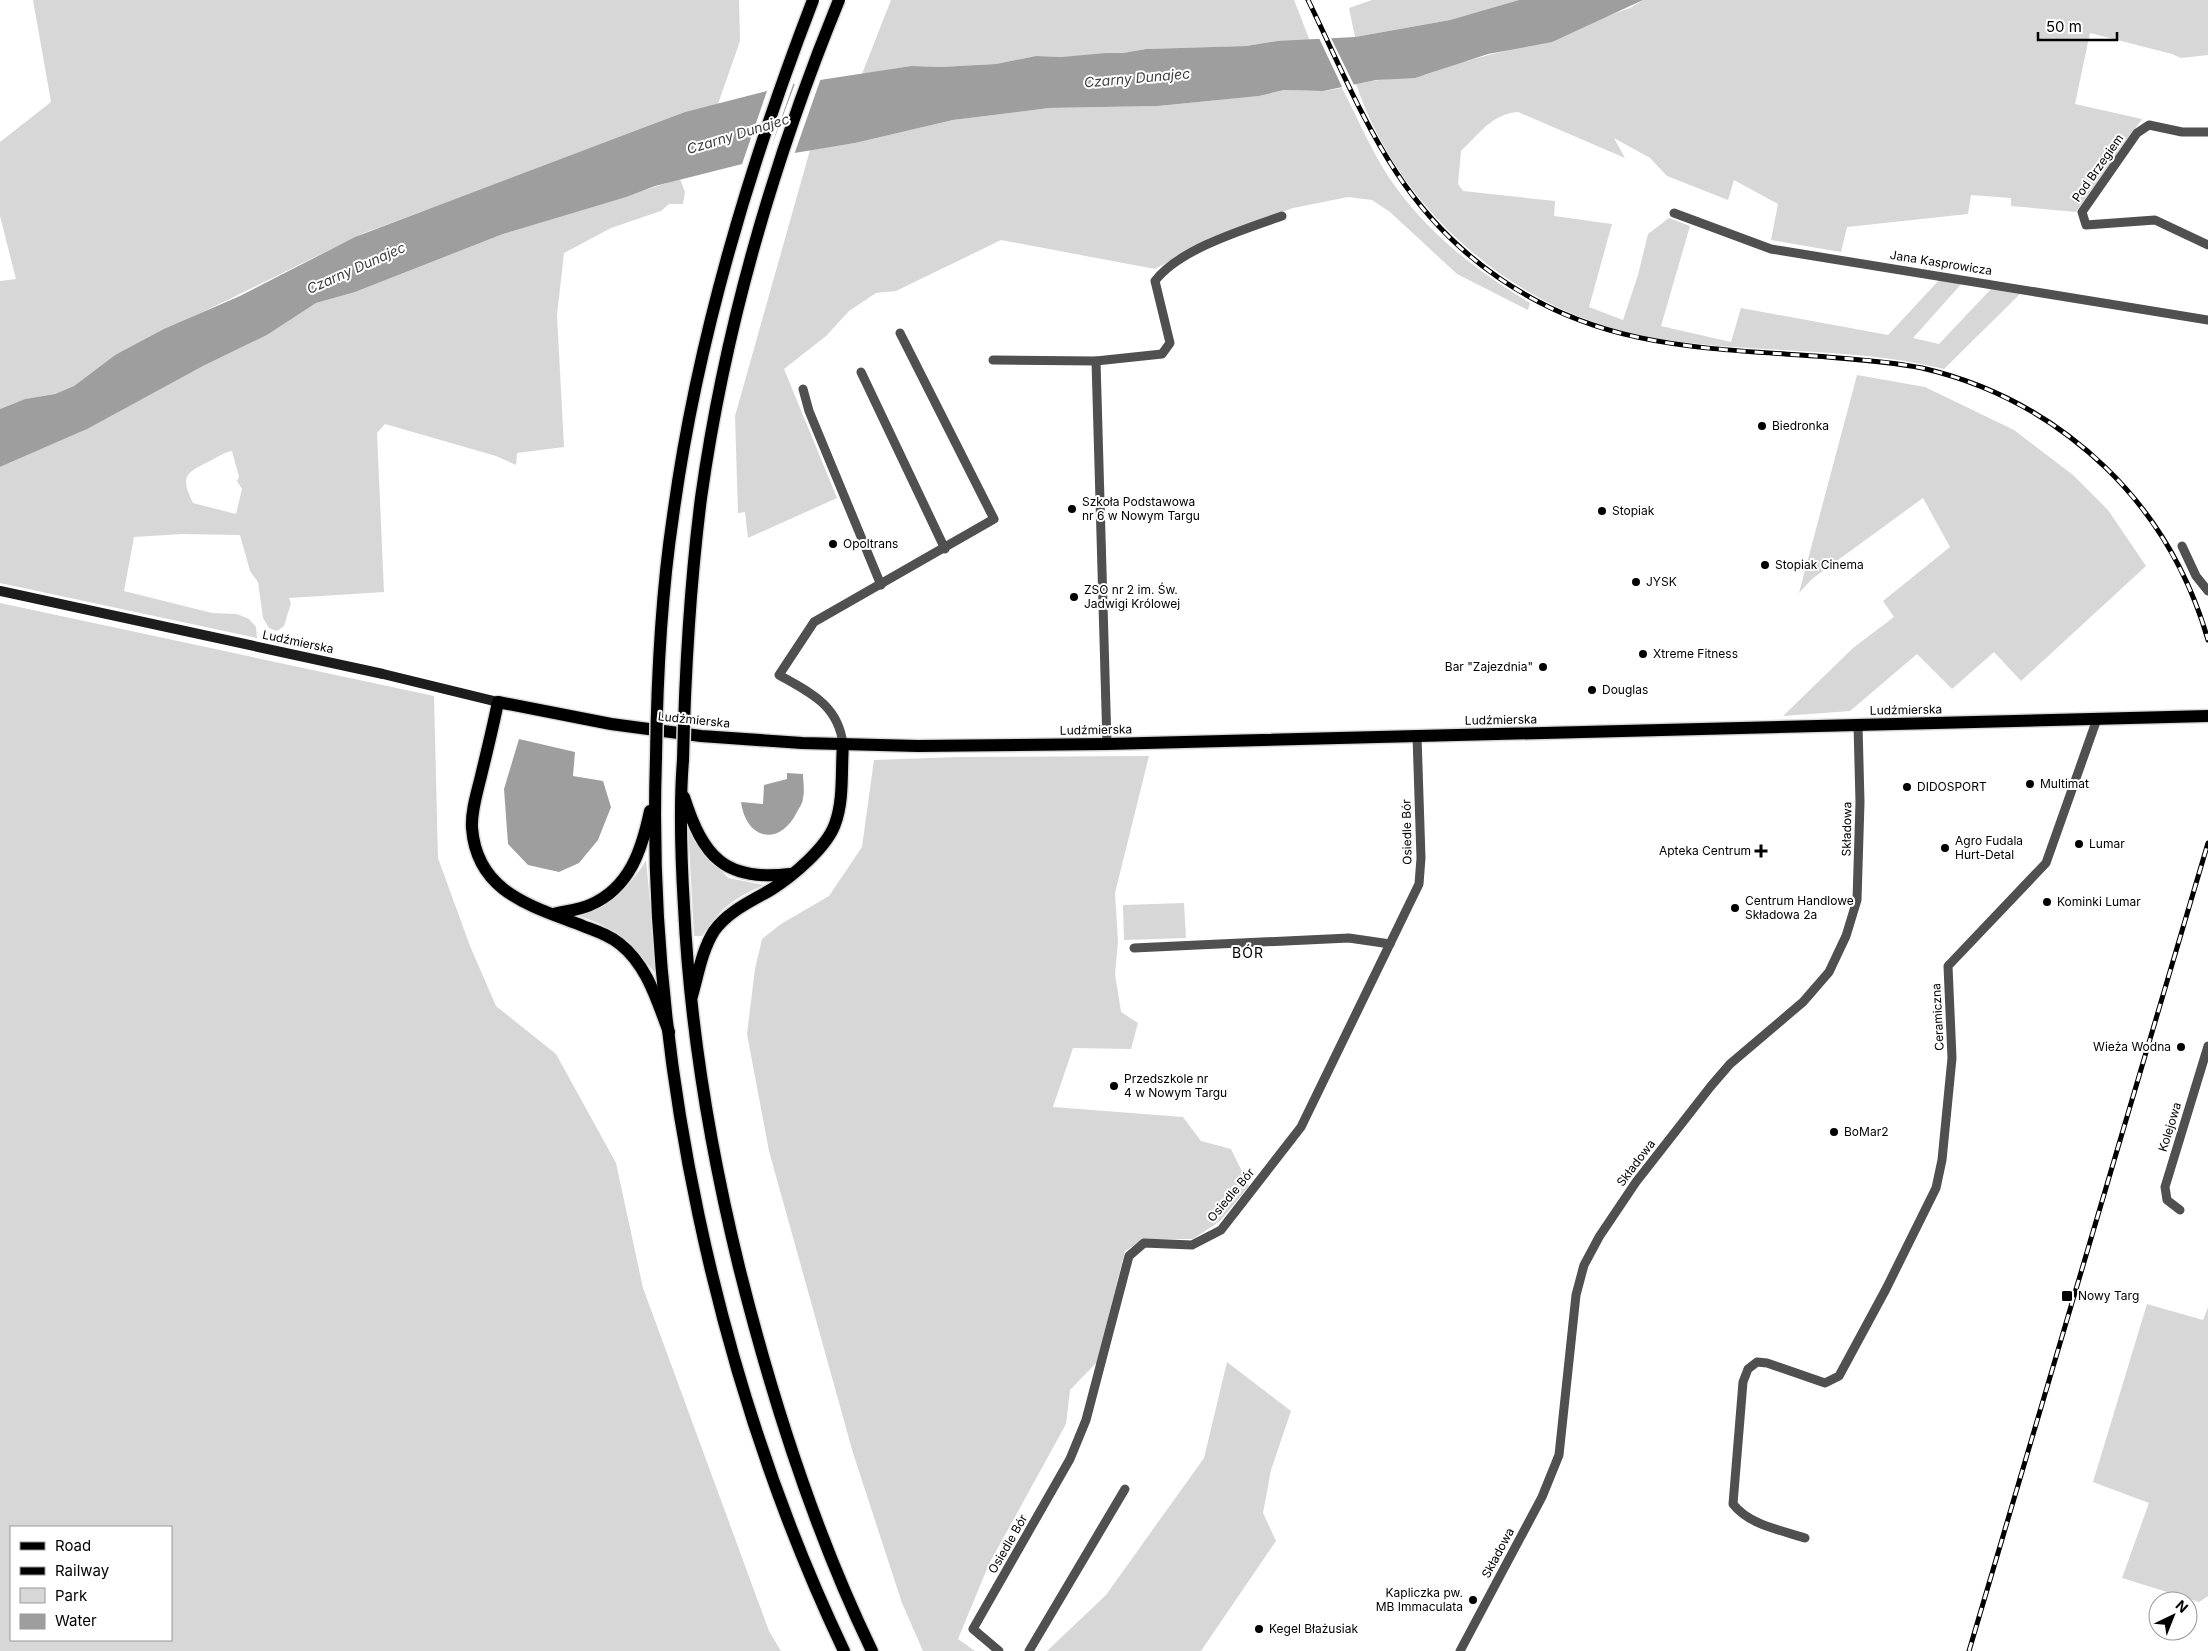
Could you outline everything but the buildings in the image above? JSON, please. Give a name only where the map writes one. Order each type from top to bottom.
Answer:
[{"type":"main road","points":[[813,0],[783,80],[740,210],[714,308],[690,417],[673,515],[664,598],[658,664],[655,792],[658,914],[669,1032],[679,1112],[696,1202],[735,1358],[765,1454],[793,1529],[844,1651]]},
{"type":"main road","points":[[838,0],[801,98],[769,196],[737,315],[722,380],[702,496],[694,562],[687,646],[680,850],[690,1003],[711,1139],[726,1215],[763,1360],[812,1510],[872,1651]]},
{"type":"main road","name":"Ludźmierska","points":[[0,591],[383,674],[498,702],[584,719],[701,736],[843,744],[1107,744],[2208,716]]},
{"type":"main road","points":[[498,702],[474,810],[474,840],[484,867],[502,890],[519,901],[607,935],[621,944],[636,960],[649,982],[669,1032]]},
{"type":"main road","points":[[690,1003],[705,948],[715,931],[732,913],[782,882],[823,846],[836,823],[840,802],[843,744]]},
{"type":"main road","points":[[681,787],[692,823],[700,839],[720,862],[748,875],[765,877],[790,874]]},
{"type":"main road","points":[[553,914],[591,905],[620,884],[637,859],[642,846],[655,792]]},
{"type":"street","name":"Pod Brzegiem","points":[[2208,132],[2182,132],[2149,125],[2137,133],[2082,212],[2086,225],[2155,220],[2208,245]]},
{"type":"street","name":"Jana Kasprowicza","points":[[1674,214],[1772,249],[2208,320]]},
{"type":"street","points":[[993,360],[1096,361],[1162,354],[1170,344],[1155,281],[1163,269],[1221,238],[1282,216]]},
{"type":"street","points":[[843,744],[841,728],[834,714],[808,691],[780,675],[814,622],[945,549],[994,519],[900,332]]},
{"type":"street","points":[[1096,361],[1107,744]]},
{"type":"street","points":[[861,372],[945,549]]},
{"type":"street","points":[[803,389],[809,411],[881,585]]},
{"type":"street","points":[[2182,546],[2196,576],[2208,591]]},
{"type":"street","name":"Ceramiczna","points":[[1805,1538],[1758,1522],[1740,1513],[1733,1504],[1743,1382],[1748,1369],[1757,1362],[1767,1363],[1825,1383],[1838,1376],[1886,1289],[1936,1188],[1942,1160],[1952,1058],[1948,966],[2046,863],[2097,719]]},
{"type":"street","name":"Składowa","points":[[1460,1651],[1542,1497],[1559,1455],[1576,1295],[1584,1265],[1599,1238],[1636,1182],[1711,1086],[1730,1064],[1803,1002],[1829,972],[1846,936],[1858,900],[1860,802],[1858,725]]},
{"type":"street","name":"Osiedle Bór","points":[[999,1651],[973,1629],[1038,1517],[1076,1444],[1086,1420],[1129,1256],[1144,1244],[1192,1245],[1221,1230],[1301,1128],[1419,884],[1421,858],[1417,736]]},
{"type":"street","points":[[1134,948],[1349,938],[1390,944]]},
{"type":"street","name":"Kolejowa","points":[[2180,1210],[2167,1200],[2166,1187],[2208,1046]]},
{"type":"street","points":[[1029,1651],[1126,1490]]},
{"type":"green space","points":[[33,0],[739,0],[740,41],[718,104],[685,112],[582,153],[364,233],[115,355],[74,386],[55,394],[25,399],[0,409],[0,281],[16,279],[0,216],[0,142],[51,102]]},
{"type":"green space","points":[[891,0],[1294,0],[1310,41],[1277,41],[1246,46],[1146,49],[1123,53],[1061,57],[1036,56],[996,64],[941,67],[911,66],[862,74]]},
{"type":"green space","points":[[1372,0],[1519,0],[1450,20],[1355,37],[1349,8]]},
{"type":"green space","points":[[1643,0],[2208,0],[2208,55],[2181,58],[2090,33],[2075,104],[2142,119],[2076,212],[2011,206],[2011,198],[1971,195],[1968,214],[1847,227],[1841,252],[1771,240],[1778,204],[1734,180],[1728,200],[1667,176],[1650,158],[1614,138],[1625,158],[1518,112],[1501,116],[1494,120],[1461,151],[1458,184],[1463,191],[1555,201],[1554,216],[1612,224],[1589,307],[1623,320],[1638,275],[1648,234],[1669,218],[1690,226],[1661,326],[1731,342],[1741,308],[1888,335],[1941,278],[1963,282],[1913,338],[1939,344],[1992,288],[2020,294],[1944,369],[1909,362],[1838,353],[1730,347],[1659,339],[1608,327],[1560,308],[1515,283],[1473,253],[1436,217],[1403,176],[1376,132],[1356,84],[1425,75],[1459,63],[1519,47],[1630,8]]},
{"type":"green space","points":[[1342,88],[1381,164],[1409,204],[1456,252],[1492,279],[1530,303],[1528,310],[1457,274],[1390,212],[1372,200],[1348,197],[1293,208],[1211,239],[1155,269],[1001,240],[896,291],[876,293],[849,311],[826,336],[784,369],[837,498],[748,538],[745,512],[738,513],[735,416],[810,150],[855,143],[953,120],[1049,108],[1158,106],[1259,96],[1284,90],[1323,91]]},
{"type":"green space","points":[[680,179],[685,192],[683,204],[669,204],[661,211],[611,228],[564,253],[557,315],[564,447],[517,453],[516,465],[496,456],[385,424],[377,433],[384,592],[289,598],[291,603],[284,626],[277,631],[269,628],[263,618],[258,582],[250,571],[240,535],[182,534],[134,537],[124,591],[212,613],[237,614],[249,619],[256,627],[257,638],[0,583],[0,467],[80,432],[203,366],[267,335],[316,303],[355,292],[503,234]],"holes":[[[232,451],[239,477],[237,481],[242,489],[236,514],[193,503],[186,481],[190,472]]]},
{"type":"green space","points":[[1857,375],[1925,387],[2014,430],[2073,475],[2108,510],[2146,566],[2021,681],[1994,652],[1952,689],[1917,654],[1850,711],[1783,716],[1853,648],[1894,617],[1883,601],[1950,547],[1923,498],[1812,579],[1799,593]]},
{"type":"green space","points":[[0,603],[434,696],[438,858],[470,946],[496,1006],[556,1054],[616,1163],[643,1288],[769,1631],[781,1651],[0,1651]]},
{"type":"green space","points":[[1149,756],[1115,893],[1118,942],[1115,974],[1121,1012],[1138,1023],[1131,1049],[1073,1048],[1053,1107],[1183,1117],[1201,1141],[1231,1149],[1249,1186],[1220,1221],[1193,1239],[1144,1239],[1125,1251],[1097,1362],[1070,1390],[1066,1424],[989,1564],[958,1639],[975,1651],[923,1651],[902,1603],[853,1453],[769,1151],[747,1034],[755,969],[762,939],[781,924],[829,896],[862,847],[874,760],[961,757]]},
{"type":"green space","points":[[688,825],[698,846],[728,878],[764,885],[736,899],[715,918],[702,936],[694,936]]},
{"type":"green space","points":[[646,860],[657,976],[624,939],[604,926],[579,916],[600,907],[618,894],[633,879]]},
{"type":"green space","points":[[1184,903],[1186,938],[1124,940],[1123,905]]},
{"type":"green space","points":[[2147,1304],[2203,1320],[2208,1307],[2208,1596],[2199,1602],[2198,1591],[2164,1591],[2122,1578],[2149,1503],[2093,1482]]},
{"type":"green space","points":[[1227,1362],[1291,1411],[1271,1470],[1263,1513],[1276,1541],[1201,1651],[1047,1651],[1106,1595],[1204,1458]]},
{"type":"water","name":"Czarny Dunajec","points":[[1519,0],[1643,0],[1552,42],[1488,54],[1415,78],[1376,80],[1323,91],[1284,90],[1259,96],[1158,106],[1049,108],[953,120],[855,143],[770,157],[655,186],[626,197],[503,234],[355,292],[316,303],[267,335],[203,366],[87,429],[0,467],[0,409],[25,399],[55,394],[74,386],[115,355],[164,329],[240,296],[355,237],[685,112],[794,84],[911,66],[941,67],[996,64],[1036,56],[1061,57],[1123,53],[1146,49],[1246,46],[1277,41],[1355,37],[1450,20]]},
{"type":"water","points":[[519,739],[575,752],[573,776],[603,781],[611,807],[598,840],[579,863],[559,872],[528,865],[508,844],[504,789]]},
{"type":"water","points":[[787,773],[803,774],[804,792],[801,805],[790,823],[781,831],[773,834],[764,834],[756,831],[744,815],[741,802],[763,804],[764,785],[787,779]]},
{"type":"pier","points":[[1318,36],[1330,36],[1355,87],[1344,91]]},
{"type":"pier","points":[[821,78],[794,155],[741,167],[768,88],[794,82],[769,153],[796,81]]},
{"type":"railway","points":[[1308,0],[1364,117],[1406,187],[1432,220],[1463,250],[1499,278],[1536,301],[1574,318],[1612,331],[1690,346],[1855,359],[1922,368],[1973,383],[1997,393],[2043,418],[2065,433],[2123,485],[2168,546],[2191,592],[2208,640]]},
{"type":"railway","points":[[1969,1651],[2208,843]]},
{"type":"place","name":"Biedronka","points":[[1762,426]]},
{"type":"place","name":"Szkoła Podstawowa nr 6 w Nowym Targu","points":[[1072,509]]},
{"type":"place","name":"Stopiak","points":[[1602,511]]},
{"type":"place","name":"Opoltrans","points":[[833,544]]},
{"type":"place","name":"Stopiak Cinema","points":[[1765,565]]},
{"type":"place","name":"JYSK","points":[[1636,582]]},
{"type":"place","name":"ZSO nr 2 im. Św. Jadwigi Królowej","points":[[1074,597]]},
{"type":"place","name":"Xtreme Fitness","points":[[1643,654]]},
{"type":"place","name":"Bar \"Zajezdnia\"","points":[[1543,667]]},
{"type":"place","name":"Douglas","points":[[1592,690]]},
{"type":"place","name":"Multimat","points":[[2030,784]]},
{"type":"place","name":"DIDOSPORT","points":[[1907,787]]},
{"type":"place","name":"Lumar","points":[[2079,844]]},
{"type":"place","name":"Agro Fudala Hurt-Detal","points":[[1945,848]]},
{"type":"place","name":"Apteka Centrum","points":[[1761,851]]},
{"type":"place","name":"Kominki Lumar","points":[[2047,902]]},
{"type":"place","name":"Centrum Handlowe Składowa 2a","points":[[1735,908]]},
{"type":"place","name":"Wieża Wodna","points":[[2181,1047]]},
{"type":"place","name":"Przedszkole nr 4 w Nowym Targu","points":[[1114,1086]]},
{"type":"place","name":"BoMar2","points":[[1834,1132]]},
{"type":"place","name":"Nowy Targ","points":[[2067,1296]]},
{"type":"place","name":"Kapliczka pw. MB Immaculata","points":[[1473,1600]]},
{"type":"place","name":"Kegel Błażusiak","points":[[1259,1629]]},
{"type":"district","name":"BÓR","points":[[1248,953]]}]
